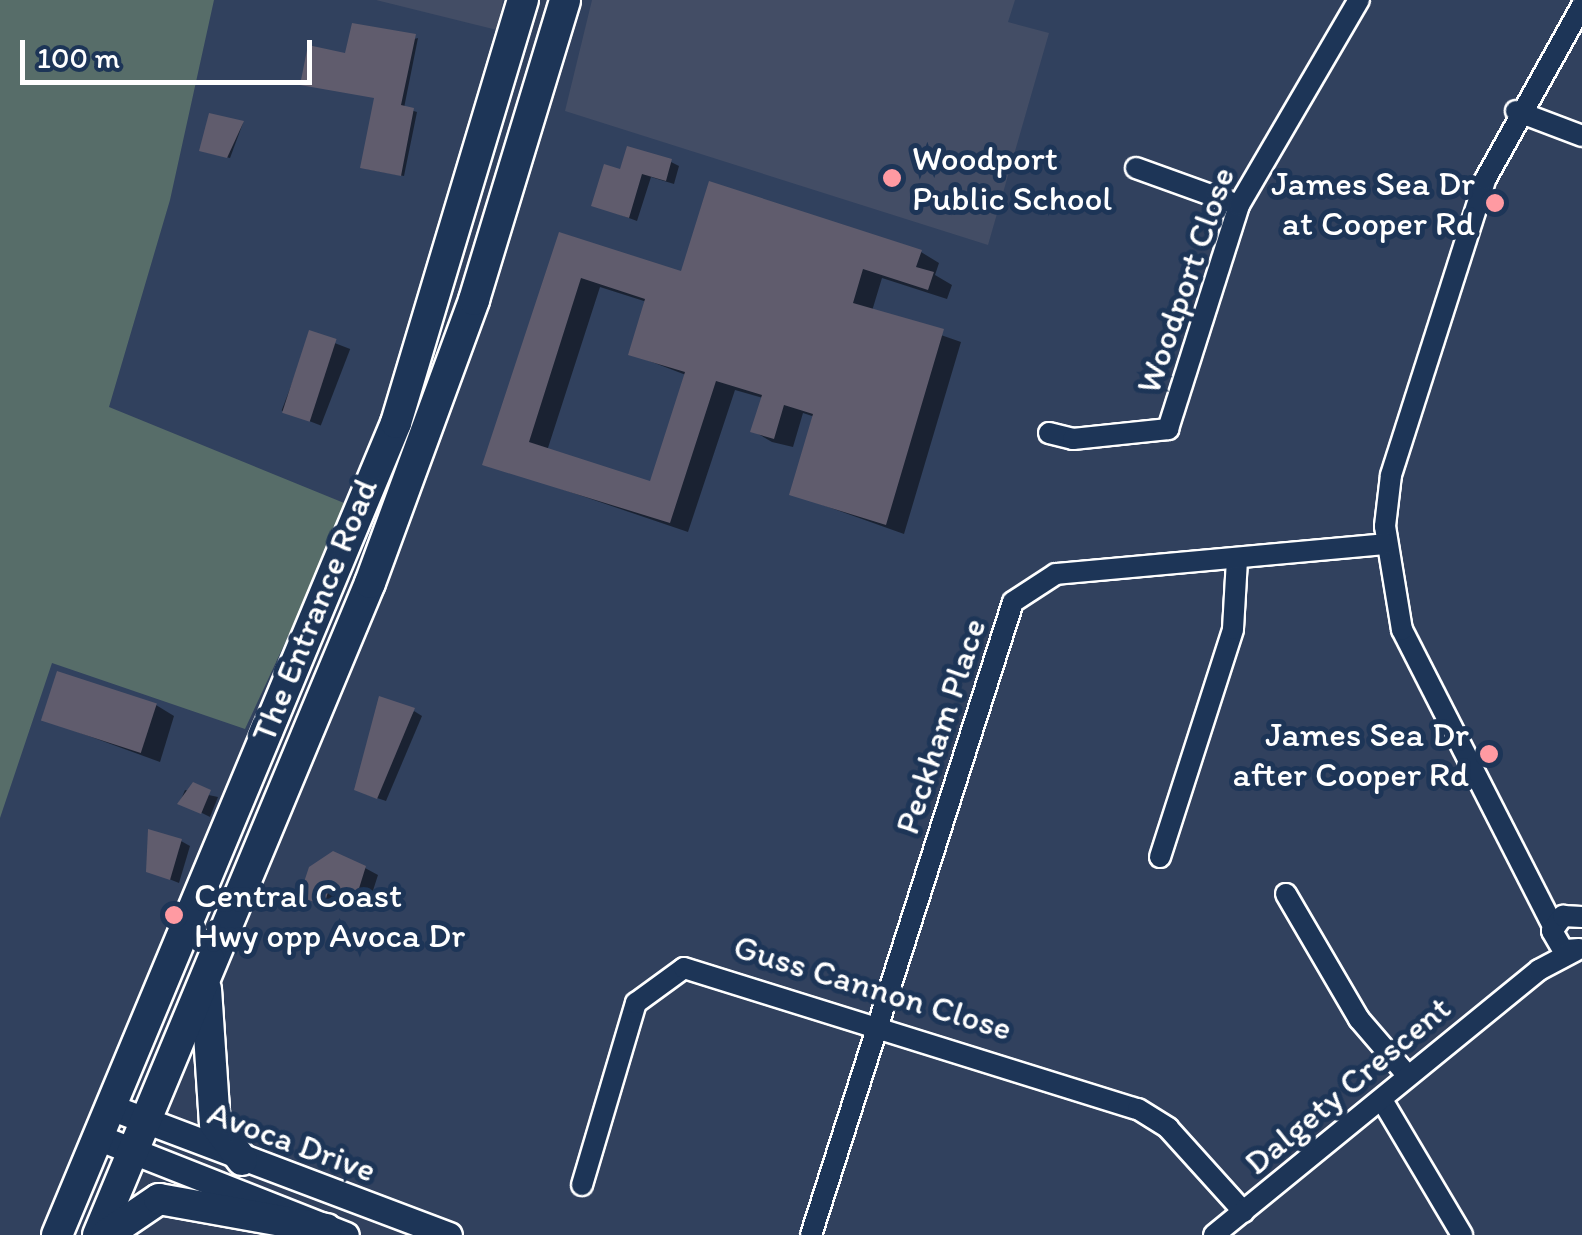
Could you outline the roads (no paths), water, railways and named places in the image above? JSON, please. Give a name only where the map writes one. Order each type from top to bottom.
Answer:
[{"type":"highway","name":"The Entrance Road","points":[[57,1235],[396,423],[523,0]]},
{"type":"highway","name":"The Entrance Road","points":[[98,1235],[142,1137],[205,972],[426,434],[566,0]]},
{"type":"highway","points":[[205,972],[215,1124],[242,1160]]},
{"type":"highway","points":[[106,1235],[158,1199],[336,1232]]},
{"type":"main road","name":"Avoca Drive","points":[[113,1108],[142,1137],[312,1215],[336,1232]]},
{"type":"main road","name":"Avoca Drive","points":[[100,1138],[142,1137],[242,1160],[449,1235]]},
{"type":"street","name":"Woodport Close","points":[[1049,433],[1073,439],[1168,429],[1239,205],[1359,0]]},
{"type":"street","points":[[1578,949],[1537,882],[1402,630],[1386,544],[1391,475],[1485,180],[1516,111],[1582,6]]},
{"type":"street","points":[[1516,111],[1582,136]]},
{"type":"street","points":[[1136,168],[1239,205]]},
{"type":"street","name":"Peckham Place","points":[[811,1235],[1013,602],[1056,574],[1386,544]]},
{"type":"street","points":[[1160,857],[1233,629],[1237,560]]},
{"type":"street","points":[[1286,894],[1359,1020],[1408,1076]]},
{"type":"street","name":"Dalgety Crescent","points":[[1521,984],[1564,924]]},
{"type":"street","name":"Dalgety Crescent","points":[[1214,1235],[1521,984],[1578,949]]},
{"type":"street","name":"Guss Cannon Close","points":[[582,1185],[636,1003],[664,975],[705,970],[1138,1109],[1168,1128],[1244,1212]]},
{"type":"street","points":[[1382,1100],[1462,1235]]},
{"type":"place","name":"Woodport Public School","points":[[892,178]]},
{"type":"place","name":"James Sea Dr at Cooper Rd","points":[[1495,203]]},
{"type":"place","name":"James Sea Dr after Cooper Rd","points":[[1489,754]]},
{"type":"place","name":"Central Coast Hwy opp Avoca Dr","points":[[174,915]]}]
